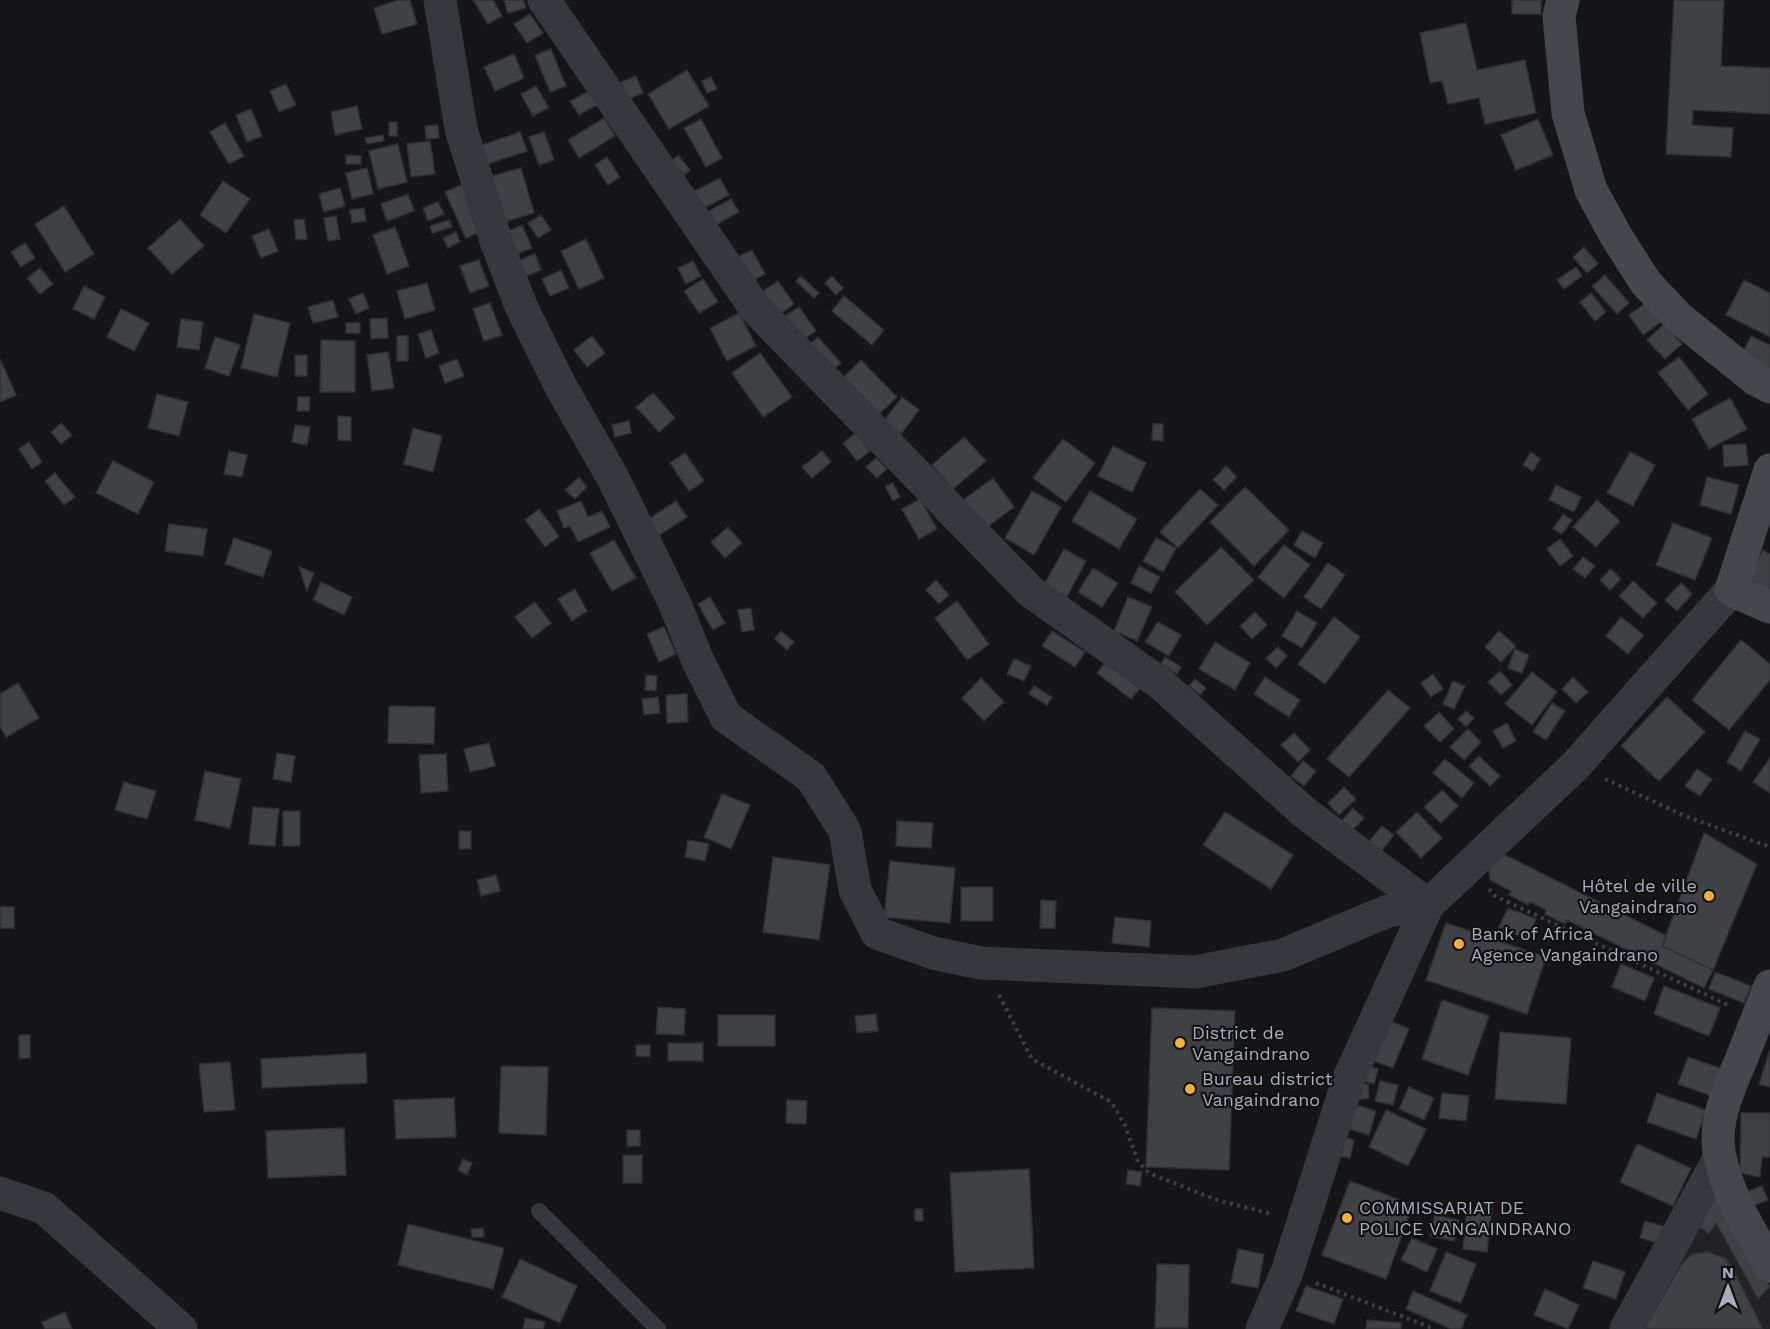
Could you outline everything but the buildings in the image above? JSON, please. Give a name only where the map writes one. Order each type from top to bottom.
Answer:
[{"type":"main road","points":[[1563,0],[1559,16],[1568,113],[1591,190],[1616,236],[1646,283],[1678,317],[1755,379],[1770,387]]},
{"type":"main road","points":[[1770,470],[1731,590],[1770,607]]},
{"type":"main road","points":[[1770,986],[1725,1099],[1718,1131],[1720,1157],[1743,1217],[1770,1266]]},
{"type":"street","points":[[440,0],[461,129],[496,241],[521,306],[561,387],[613,478],[675,604],[698,661],[726,717],[811,777],[845,831],[855,890],[877,933],[933,952],[981,963],[1195,972],[1283,955],[1388,910],[1428,905]]},
{"type":"street","points":[[544,0],[755,308],[1030,591],[1161,684],[1305,813],[1428,905]]},
{"type":"street","points":[[1262,1329],[1287,1272],[1349,1078],[1428,905],[1576,765],[1731,590]]},
{"type":"street","points":[[1626,1329],[1720,1157]]},
{"type":"street","points":[[0,1193],[44,1208],[181,1329]]},
{"type":"lane","points":[[538,1211],[658,1329]]},
{"type":"path","points":[[1576,765],[1685,816],[1770,847]]},
{"type":"path","points":[[1469,867],[1495,896],[1757,1019]]},
{"type":"path","points":[[981,963],[1032,1059],[1111,1102],[1124,1123],[1138,1162],[1149,1173],[1217,1200],[1277,1216]]},
{"type":"path","points":[[1287,1272],[1436,1329]]},
{"type":"shaded area","points":[[1713,1185],[1770,1272],[1770,1329],[1630,1329]]},
{"type":"place","name":"Hôtel de ville Vangaindrano","points":[[1709,896]]},
{"type":"place","name":"Bank of Africa Agence Vangaindrano","points":[[1459,944]]},
{"type":"place","name":"District de Vangaindrano","points":[[1180,1043]]},
{"type":"place","name":"Bureau district Vangaindrano","points":[[1190,1089]]},
{"type":"place","name":"COMMISSARIAT DE POLICE VANGAINDRANO","points":[[1347,1218]]}]
